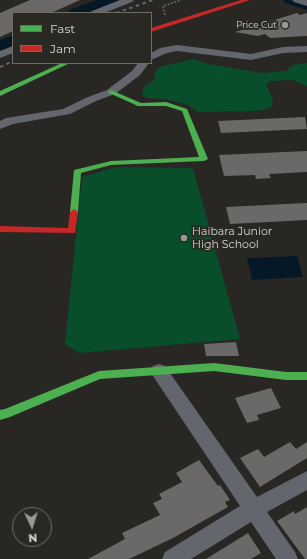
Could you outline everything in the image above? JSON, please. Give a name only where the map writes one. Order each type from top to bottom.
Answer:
[{"type":"main road","points":[[152,30],[247,0]]},
{"type":"main road","points":[[0,94],[65,64]]},
{"type":"main road","points":[[0,229],[72,231],[77,172],[111,164],[204,159],[185,110],[166,104],[140,106],[111,92]]},
{"type":"main road","points":[[0,415],[6,414],[99,375],[214,367],[286,376],[307,376]]},
{"type":"street","points":[[98,12],[129,0]]},
{"type":"street","points":[[297,0],[307,3]]},
{"type":"street","points":[[152,56],[164,50],[177,48],[250,57],[283,50],[307,49]]},
{"type":"street","points":[[0,55],[12,49]]},
{"type":"street","points":[[0,125],[66,112],[92,99],[111,92],[136,74],[143,64]]},
{"type":"street","points":[[158,371],[288,559]]},
{"type":"street","points":[[172,559],[253,509],[307,480]]},
{"type":"path","points":[[169,24],[163,6],[181,0]]},
{"type":"green space","points":[[194,59],[208,64],[262,73],[286,71],[293,65],[307,63],[307,86],[293,80],[270,81],[266,85],[273,99],[271,108],[256,111],[198,112],[186,104],[164,99],[148,98],[142,95],[144,87],[154,80],[156,71],[159,67]]},
{"type":"green space","points":[[117,167],[193,168],[240,339],[79,353],[65,344],[82,177]]},
{"type":"water","points":[[297,256],[303,277],[252,280],[247,258]]},
{"type":"building","points":[[30,0],[80,0],[53,12],[12,12],[12,31],[0,37],[0,13]]},
{"type":"building","points":[[297,13],[300,15],[307,13],[307,36],[270,38],[265,34],[258,36],[235,32]]},
{"type":"building","points":[[305,117],[307,129],[221,133],[218,121]]},
{"type":"building","points":[[307,151],[307,172],[269,174],[271,178],[256,179],[255,175],[224,176],[219,155]]},
{"type":"building","points":[[307,203],[307,220],[230,224],[226,207]]},
{"type":"building","points":[[236,342],[239,356],[206,356],[204,344]]},
{"type":"building","points":[[271,388],[281,408],[257,415],[259,420],[247,423],[235,398]]},
{"type":"building","points":[[290,442],[296,449],[307,442],[307,458],[260,487],[240,458],[258,449],[264,457]]},
{"type":"building","points":[[199,460],[218,486],[220,485],[230,500],[225,502],[228,507],[173,538],[129,559],[88,559],[125,539],[122,533],[160,515],[153,503],[162,499],[159,494],[182,482],[176,473]]},
{"type":"building","points":[[307,507],[307,559],[305,559],[277,521],[294,511],[295,514]]},
{"type":"building","points":[[248,533],[261,553],[251,559],[206,559]]},
{"type":"waterway","points":[[79,12],[110,0]]},
{"type":"waterway","points":[[291,0],[307,5]]},
{"type":"waterway","points":[[0,46],[12,40]]},
{"type":"railway","points":[[119,12],[153,0]]},
{"type":"railway","points":[[0,67],[12,61]]},
{"type":"traffic: fast","points":[[0,94],[65,64]]},
{"type":"traffic: fast","points":[[74,212],[77,172],[111,163],[204,159],[185,110],[166,104],[140,105],[111,92]]},
{"type":"traffic: fast","points":[[0,415],[6,414],[99,375],[214,367],[286,376],[307,376]]},
{"type":"traffic: jam","points":[[152,30],[247,0]]},
{"type":"traffic: jam","points":[[0,229],[72,231],[74,212]]},
{"type":"place","name":"Price Cut","points":[[285,25]]},
{"type":"place","name":"Haibara Junior High School","points":[[184,238]]}]
